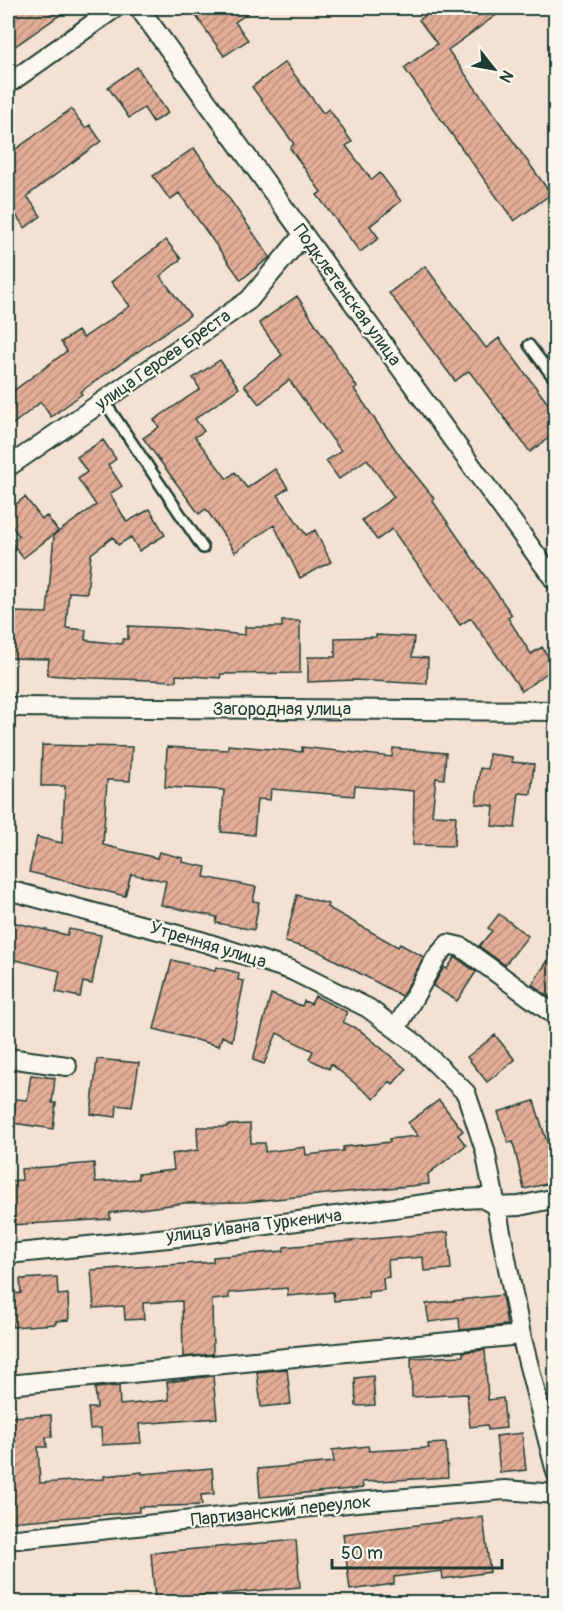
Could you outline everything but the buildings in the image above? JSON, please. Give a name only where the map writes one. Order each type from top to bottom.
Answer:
[{"type":"street","points":[[8,84],[115,8]]},
{"type":"street","name":"Подклетенская улица","points":[[139,8],[555,582]]},
{"type":"street","name":"улица Героев Бреста","points":[[8,467],[249,300],[303,235]]},
{"type":"street","name":"Загородная улица","points":[[8,707],[555,711]]},
{"type":"street","name":"Утренняя улица","points":[[8,890],[204,942],[291,970],[368,1008],[416,1044],[466,1093],[485,1150],[498,1206],[521,1335],[555,1472]]},
{"type":"street","points":[[396,1029],[436,958],[448,944],[461,947],[555,1016]]},
{"type":"street","points":[[8,1058],[67,1066]]},
{"type":"street","name":"улица Ивана Туркенича","points":[[8,1254],[178,1237],[462,1198],[482,1198],[498,1206]]},
{"type":"street","points":[[498,1206],[519,1206],[555,1198]]},
{"type":"street","points":[[8,1385],[521,1335]]},
{"type":"street","name":"Партизанский переулок","points":[[8,1540],[357,1502],[505,1490],[555,1494]]},
{"type":"lane","points":[[529,345],[555,381]]},
{"type":"lane","points":[[104,401],[203,548]]}]
